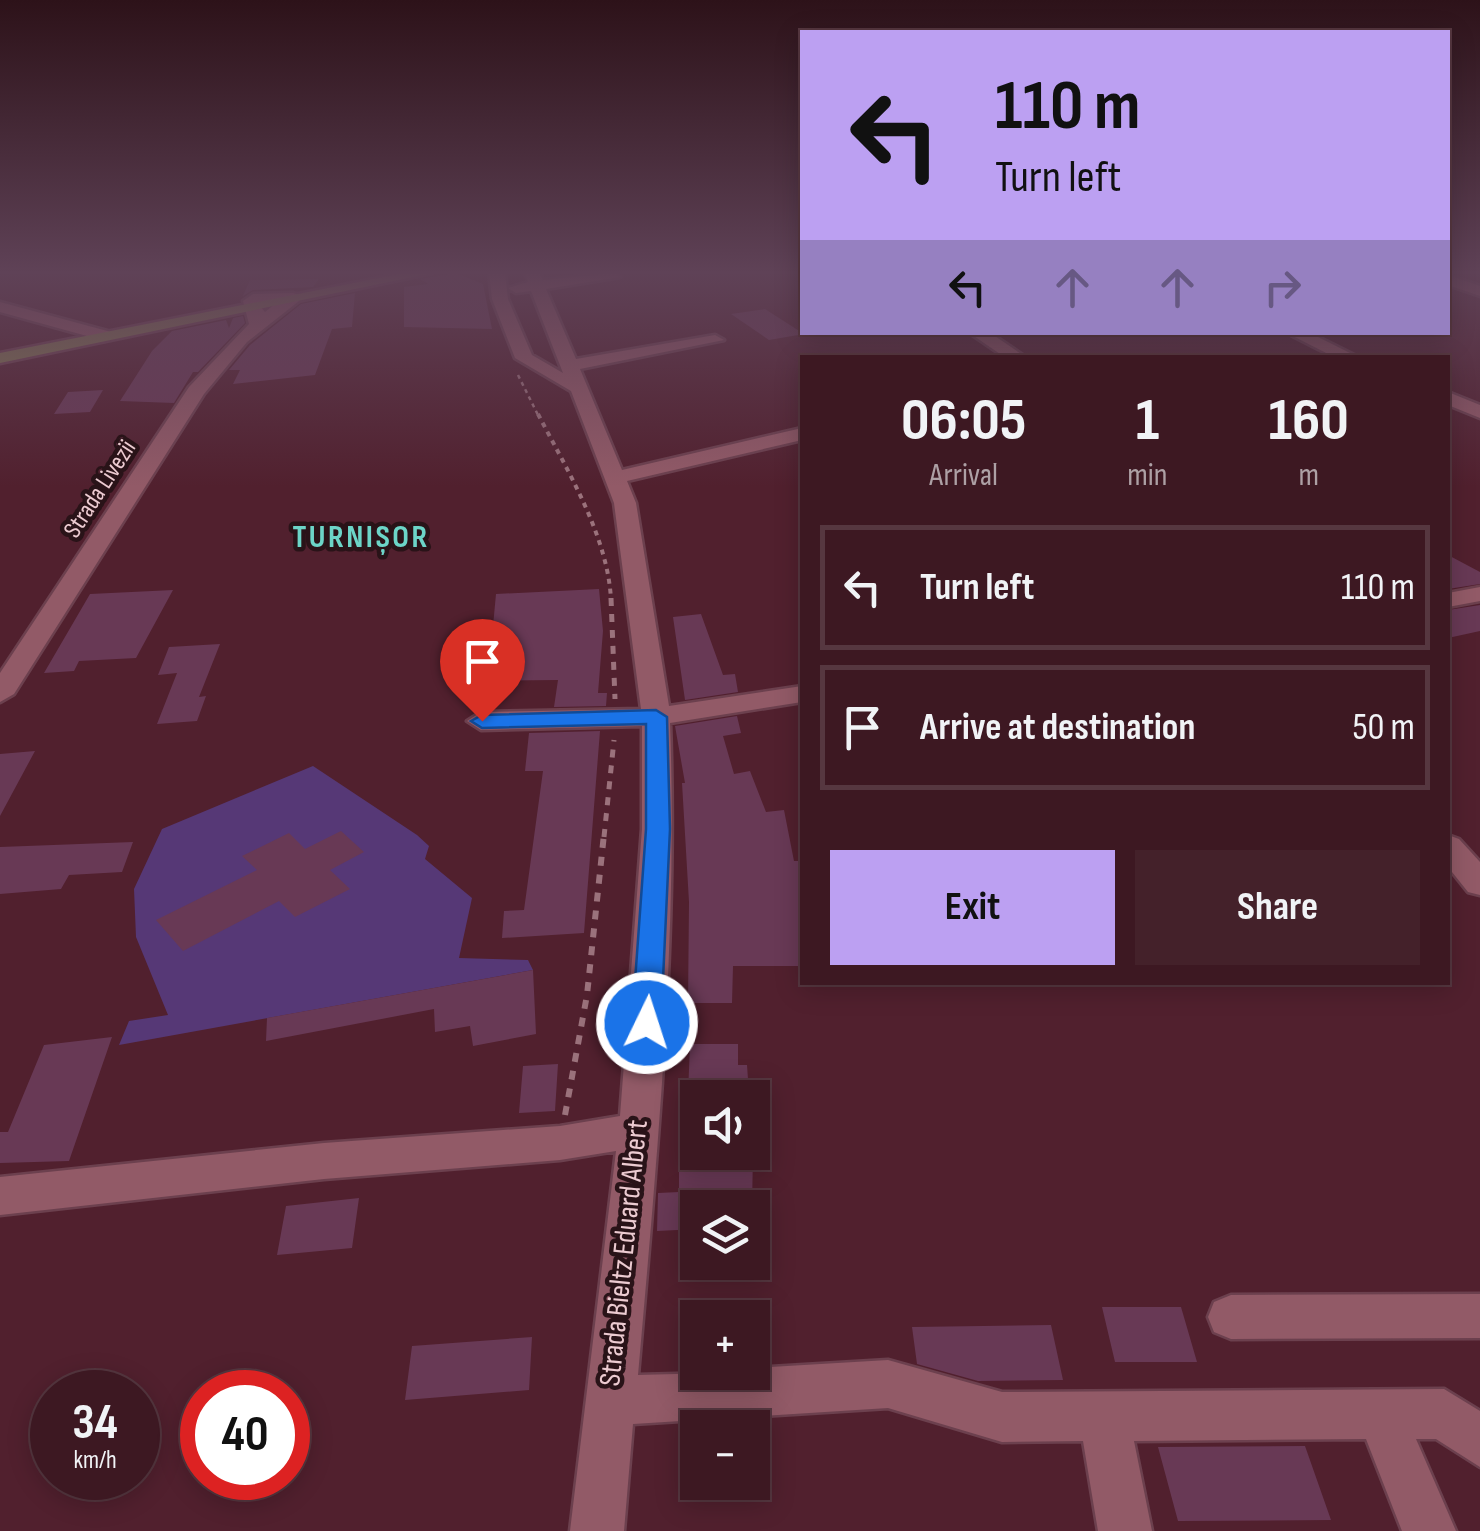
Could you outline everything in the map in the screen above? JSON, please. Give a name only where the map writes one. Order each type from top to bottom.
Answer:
[{"type":"main road","points":[[0,358],[65,344]]},
{"type":"street","name":"Strada Livezii","points":[[0,694],[196,391],[232,344]]},
{"type":"street","points":[[519,344],[524,358],[571,376],[697,344]]},
{"type":"street","name":"Strada Bieltz Eduard Albert","points":[[559,344],[618,487],[656,717],[658,829],[639,1130],[608,1402],[598,1531]]},
{"type":"street","points":[[1321,344],[1345,355]]},
{"type":"street","points":[[1450,399],[1480,412]]},
{"type":"street","points":[[618,487],[800,435]]},
{"type":"street","points":[[618,487],[672,486],[756,454]]},
{"type":"street","points":[[1450,600],[1480,594]]},
{"type":"street","points":[[482,721],[656,717],[800,694]]},
{"type":"street","points":[[1450,848],[1480,884]]},
{"type":"street","points":[[0,1196],[324,1161],[560,1143],[639,1130]]},
{"type":"street","points":[[1232,1317],[1480,1316]]},
{"type":"street","points":[[608,1402],[888,1384],[1002,1417],[1382,1418],[1444,1414],[1480,1442]]},
{"type":"street","points":[[1104,1417],[1125,1531]]},
{"type":"street","points":[[1382,1418],[1429,1531]]},
{"type":"shaded area","points":[[313,766],[417,835],[429,846],[425,859],[472,898],[459,958],[528,960],[533,970],[119,1045],[129,1021],[168,1015],[136,937],[134,889],[162,829]]},
{"type":"building","points":[[159,344],[224,344],[198,372],[193,372],[174,403],[120,401]]},
{"type":"building","points":[[326,344],[315,375],[233,384],[240,370],[229,370],[250,345]]},
{"type":"building","points":[[103,390],[90,412],[54,414],[68,392]]},
{"type":"building","points":[[1450,556],[1480,572],[1480,584],[1450,589]]},
{"type":"building","points":[[599,589],[603,631],[598,693],[607,693],[606,706],[554,707],[558,680],[475,681],[481,658],[490,658],[496,594]]},
{"type":"building","points":[[173,590],[136,658],[79,661],[74,671],[44,673],[90,594]]},
{"type":"building","points":[[1480,605],[1480,631],[1450,638],[1450,610]]},
{"type":"building","points":[[701,614],[723,675],[735,674],[738,692],[685,700],[673,617]]},
{"type":"building","points":[[220,644],[199,697],[206,696],[197,721],[157,724],[177,673],[158,675],[169,647]]},
{"type":"building","points":[[737,716],[741,733],[723,736],[734,774],[750,771],[766,812],[784,810],[794,861],[800,861],[800,966],[733,966],[732,1003],[688,1003],[685,783],[675,726]]},
{"type":"building","points":[[600,731],[584,933],[502,938],[504,911],[524,910],[543,771],[525,771],[529,733]]},
{"type":"building","points":[[35,751],[0,816],[0,754]]},
{"type":"building","points":[[341,831],[364,852],[330,870],[350,889],[295,917],[279,901],[183,951],[156,920],[257,870],[242,856],[289,833],[305,849]]},
{"type":"building","points":[[133,842],[122,872],[69,875],[61,889],[0,894],[0,847]]},
{"type":"building","points":[[533,970],[536,1034],[473,1046],[470,1026],[435,1032],[434,1009],[266,1041],[267,1018]]},
{"type":"building","points":[[112,1037],[69,1161],[0,1163],[0,1132],[8,1132],[44,1045]]},
{"type":"building","points":[[690,1044],[738,1044],[738,1065],[747,1065],[748,1080],[689,1080]]},
{"type":"building","points":[[558,1064],[555,1111],[519,1113],[523,1066]]},
{"type":"building","points":[[679,1152],[680,1170],[753,1170],[752,1190],[680,1190],[680,1230],[657,1231],[658,1193],[679,1192]]},
{"type":"building","points":[[359,1198],[352,1248],[277,1255],[286,1206]]},
{"type":"building","points":[[1102,1307],[1181,1307],[1197,1362],[1115,1362]]},
{"type":"building","points":[[1051,1325],[1063,1380],[978,1381],[917,1364],[912,1327]]},
{"type":"building","points":[[532,1337],[529,1390],[405,1400],[412,1346]]},
{"type":"building","points":[[1305,1446],[1331,1520],[1178,1521],[1158,1447]]},
{"type":"district","name":"TURNIȘOR","points":[[361,537]]},
{"type":"route","points":[[482,721],[656,717],[658,829],[647,1023]]}]
